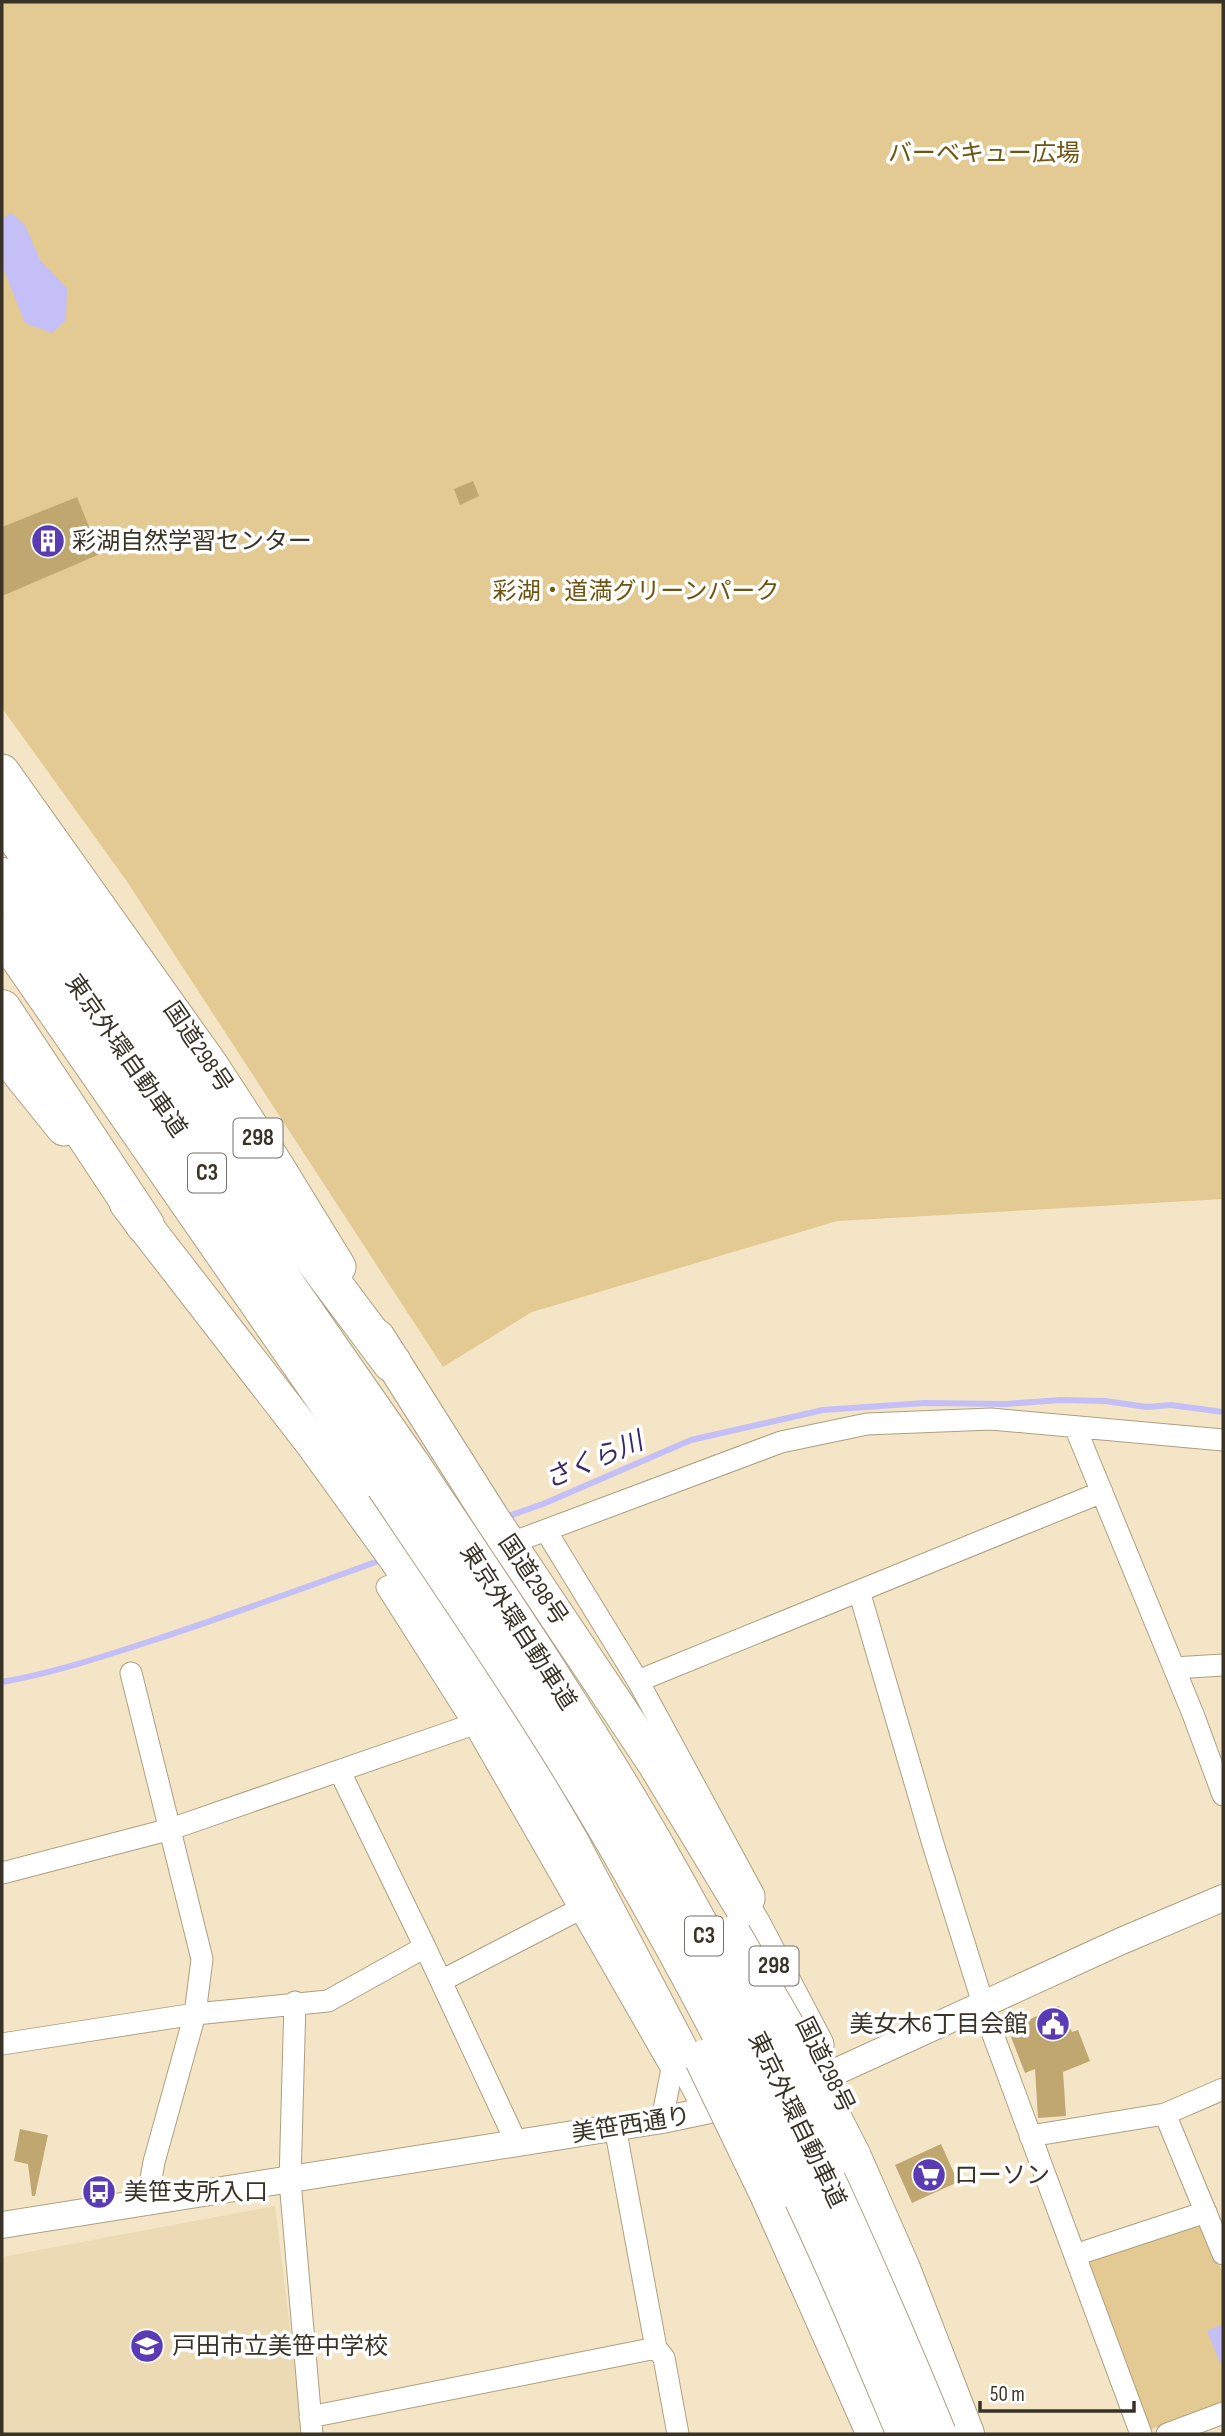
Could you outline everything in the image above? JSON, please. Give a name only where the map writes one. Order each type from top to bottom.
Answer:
[{"type":"highway","name":"国道298号","points":[[2,772],[211,1066],[321,1237],[392,1363],[500,1532],[655,1763],[752,1923],[831,2074],[882,2184],[928,2292],[982,2434]]},
{"type":"highway","points":[[2,819],[158,1037],[234,1152],[392,1363]]},
{"type":"highway","name":"東京外環自動車道","points":[[2,877],[413,1468],[559,1686],[659,1854],[788,2096],[869,2273],[937,2434]]},
{"type":"highway","name":"東京外環自動車道","points":[[2,932],[491,1643],[629,1866],[728,2048],[795,2180],[906,2434]]},
{"type":"highway","points":[[2,1009],[145,1225]]},
{"type":"highway","points":[[2,1051],[145,1225],[313,1443],[398,1561],[491,1704],[570,1840],[712,2111],[860,2434]]},
{"type":"highway","points":[[491,1643],[671,1991],[770,2196],[876,2434]]},
{"type":"highway","points":[[559,1686],[617,1758],[666,1830],[716,1908],[786,2028],[851,2155],[901,2269],[965,2434]]},
{"type":"street","points":[[662,2120],[672,2069],[474,1724],[387,1587],[398,1561],[500,1532],[546,1531],[781,1442],[867,1424],[991,1419],[1223,1440]]},
{"type":"street","points":[[1075,1427],[1223,1795]]},
{"type":"street","points":[[638,1681],[1102,1492]]},
{"type":"street","points":[[546,1531],[638,1681],[754,1895],[752,1923]]},
{"type":"street","points":[[859,1591],[982,2003],[1141,2434]]},
{"type":"street","points":[[1174,1668],[1223,1665]]},
{"type":"street","points":[[131,1673],[172,1829],[202,1959],[195,2014],[154,2162],[147,2202]]},
{"type":"street","points":[[2,1873],[172,1829],[474,1724]]},
{"type":"street","points":[[340,1772],[517,2144]]},
{"type":"street","name":"美笹西通り","points":[[2,2225],[712,2111],[831,2074],[982,2003],[1223,1898]]},
{"type":"street","points":[[441,1981],[580,1909]]},
{"type":"street","points":[[2,2044],[195,2014],[295,2002],[328,2001],[425,1947]]},
{"type":"street","points":[[295,2002],[290,2180],[311,2426],[656,2348]]},
{"type":"street","points":[[1030,2136],[1165,2114],[1223,2089]]},
{"type":"street","points":[[1165,2114],[1223,2254]]},
{"type":"street","points":[[615,2127],[656,2348],[664,2358],[678,2434]]},
{"type":"street","points":[[1074,2255],[1206,2212]]},
{"type":"street","points":[[1167,2434],[1223,2413]]},
{"type":"shaded area","points":[[12,213],[25,225],[40,260],[67,288],[66,320],[52,333],[25,323],[2,265],[2,218]]},
{"type":"shaded area","name":"戸田市立美笹中学校","points":[[275,2206],[303,2434],[2,2434],[2,2257]]},
{"type":"shaded area","points":[[1223,2324],[1223,2367],[1222,2367],[1207,2331]]},
{"type":"green space","name":"彩湖・道満グリーンパーク","points":[[2,2],[1223,2],[1223,1199],[837,1221],[532,1312],[443,1367],[126,880],[2,708]]},
{"type":"green space","points":[[1195,2224],[1203,2225],[1223,2274],[1223,2403],[1152,2429],[1143,2426],[1086,2263],[1089,2257]]},
{"type":"building","points":[[473,481],[479,496],[460,505],[454,489]]},
{"type":"building","name":"彩湖自然学習センター","points":[[77,497],[100,554],[2,596],[2,527]]},
{"type":"building","points":[[1059,2006],[1072,2032],[1078,2030],[1090,2061],[1063,2072],[1066,2116],[1038,2118],[1035,2069],[1025,2073],[1008,2029]]},
{"type":"building","points":[[20,2129],[48,2135],[35,2196],[32,2196],[28,2164],[14,2161]]},
{"type":"building","points":[[941,2144],[958,2182],[912,2203],[895,2165]]},
{"type":"waterway","name":"さくら川","points":[[503,1518],[543,1504],[691,1440],[823,1410],[924,1403],[1005,1404],[1061,1400],[1105,1401],[1147,1407],[1171,1405],[1223,1412]]},
{"type":"waterway","name":"さくら川","points":[[2,1682],[59,1669],[133,1647],[384,1559]]},
{"type":"place","name":"彩湖自然学習センター","points":[[48,541]]},
{"type":"place","name":"美女木6丁目会館","points":[[1053,2024]]},
{"type":"place","name":"ローソン","points":[[929,2175]]},
{"type":"place","name":"美笹支所入口","points":[[99,2192]]},
{"type":"place","name":"戸田市立美笹中学校","points":[[147,2346]]},
{"type":"park label","name":"バーベキュー広場","points":[[984,153]]}]
